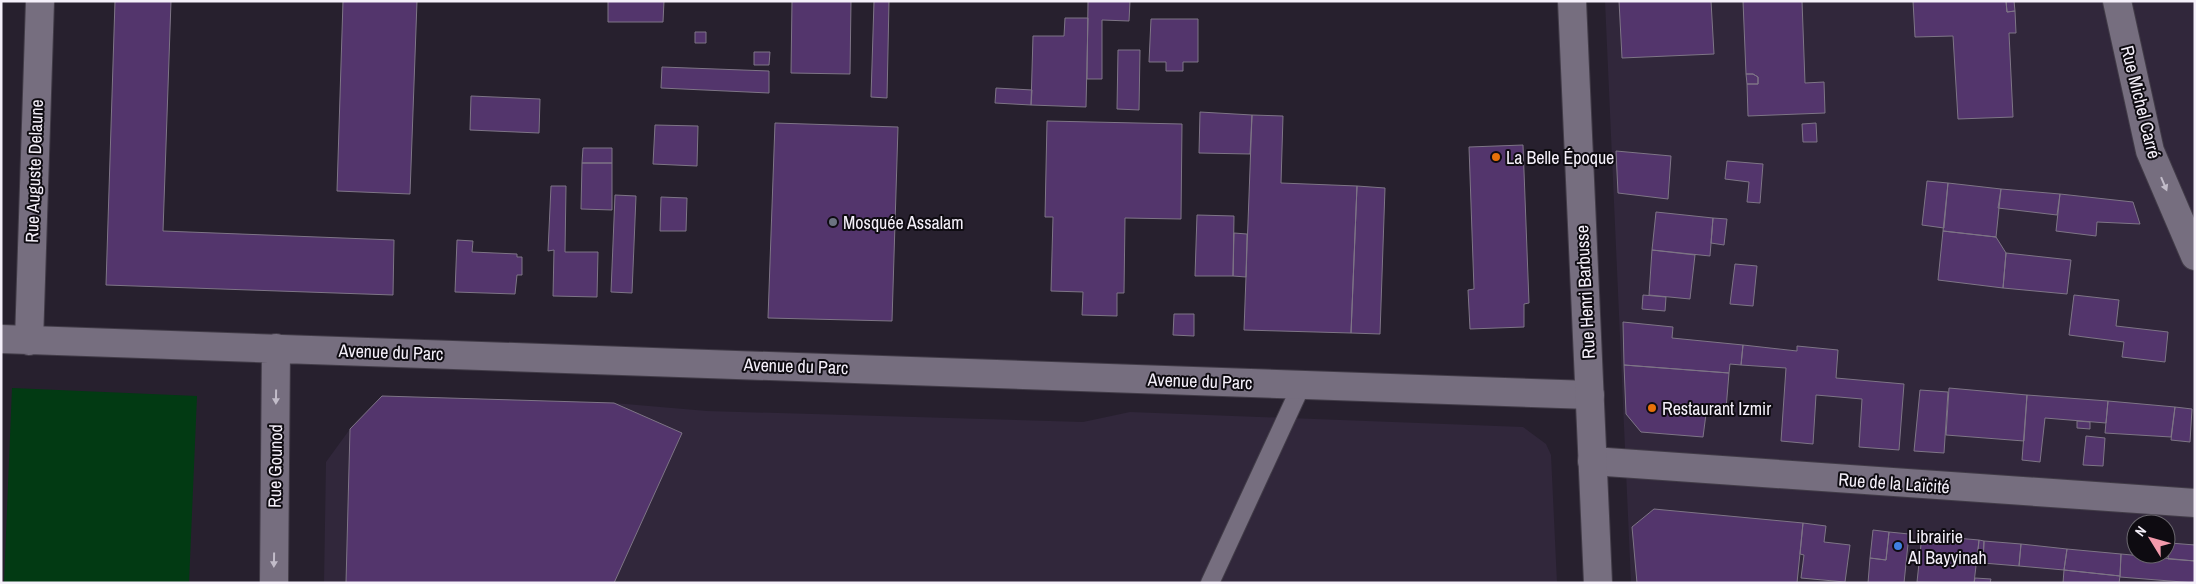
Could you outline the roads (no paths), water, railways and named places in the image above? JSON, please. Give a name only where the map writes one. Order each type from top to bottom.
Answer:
[{"type":"street","name":"Rue Auguste Delaune","points":[[29,341],[40,1]]},
{"type":"street","name":"Rue Henri Barbusse","points":[[1572,1],[1598,583]]},
{"type":"street","name":"Rue Michel Carré","points":[[2117,1],[2150,151],[2195,256]]},
{"type":"street","name":"Avenue du Parc","points":[[1,339],[1302,384],[1590,396]]},
{"type":"street","name":"Rue Gounod","points":[[274,583],[276,348]]},
{"type":"street","name":"Rue de la Laïcité","points":[[1592,461],[2195,503]]},
{"type":"lane","points":[[1210,583],[1302,384]]},
{"type":"place","name":"La Belle Époque","points":[[1496,157]]},
{"type":"place","name":"Mosquée Assalam","points":[[833,222]]},
{"type":"place","name":"Restaurant Izmir","points":[[1652,408]]},
{"type":"place","name":"Librairie Al Bayyinah","points":[[1898,546]]}]
